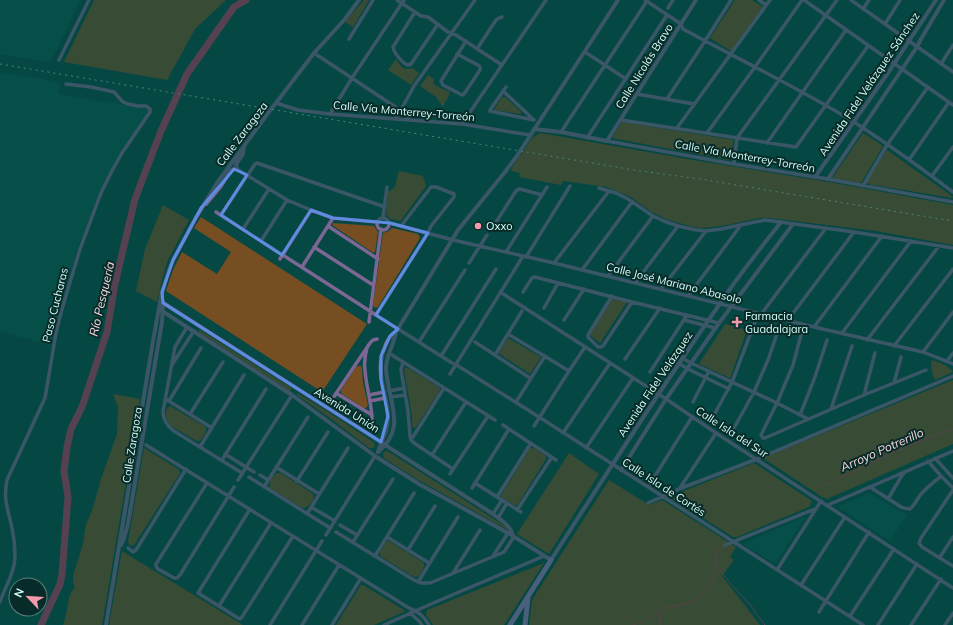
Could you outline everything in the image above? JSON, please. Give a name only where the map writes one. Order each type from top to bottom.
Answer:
[{"type":"main road","points":[[510,625],[551,560]]},
{"type":"main road","points":[[525,625],[528,597]]},
{"type":"street","points":[[59,60],[89,0]]},
{"type":"street","name":"Calle Zaragoza","points":[[106,625],[137,439],[161,311],[162,292],[170,265],[217,182],[314,53],[359,0]]},
{"type":"street","points":[[349,39],[373,0]]},
{"type":"street","points":[[397,0],[403,2],[415,12],[422,16],[428,17],[452,33],[456,34],[502,65]]},
{"type":"street","points":[[396,119],[414,86],[475,0]]},
{"type":"street","points":[[462,124],[546,0]]},
{"type":"street","points":[[326,535],[377,454],[386,445],[392,433],[394,421],[386,370],[386,360],[397,331],[458,230],[511,165],[534,129],[536,121],[585,52],[618,0]]},
{"type":"street","points":[[668,8],[673,0]]},
{"type":"street","name":"Calle Nicolás Bravo","points":[[607,141],[696,0]]},
{"type":"street","points":[[667,99],[731,0]]},
{"type":"street","points":[[759,0],[766,5]]},
{"type":"street","points":[[677,128],[770,0]]},
{"type":"street","points":[[707,133],[803,0],[953,105]]},
{"type":"street","points":[[734,164],[737,138],[837,0]]},
{"type":"street","points":[[851,0],[953,72]]},
{"type":"street","points":[[863,9],[869,0]]},
{"type":"street","points":[[885,24],[900,0]]},
{"type":"street","name":"Avenida Fidel Velázquez Sánchez","points":[[815,177],[895,63],[936,0]]},
{"type":"street","name":"Avenida Fidel Velázquez Sánchez","points":[[828,179],[903,69],[944,0]]},
{"type":"street","points":[[561,132],[646,1],[681,24],[683,29],[780,80],[854,122],[953,192]]},
{"type":"street","points":[[330,114],[352,78],[403,2]]},
{"type":"street","points":[[415,12],[393,47],[393,50],[404,64],[411,64],[438,24]]},
{"type":"street","points":[[587,138],[667,15]]},
{"type":"street","points":[[478,49],[496,20],[502,17]]},
{"type":"street","points":[[767,143],[846,30]]},
{"type":"street","points":[[457,54],[480,67],[480,70],[466,93],[462,95],[443,85],[441,82],[457,54],[466,41]]},
{"type":"street","points":[[942,64],[953,45]]},
{"type":"street","points":[[621,120],[796,147],[868,46]]},
{"type":"street","points":[[585,52],[626,78]]},
{"type":"street","points":[[314,53],[400,110],[411,120]]},
{"type":"street","name":"Paso Cucharas","points":[[0,602],[15,560],[12,528],[5,491],[8,480],[44,402],[56,334],[64,301],[80,249],[101,193],[113,168],[150,112],[150,109],[146,106],[138,106],[123,102],[114,92],[66,84]]},
{"type":"street","points":[[506,87],[490,111],[536,121]]},
{"type":"street","points":[[863,186],[887,145],[928,87]]},
{"type":"street","points":[[503,91],[536,121]]},
{"type":"street","points":[[637,94],[694,104]]},
{"type":"street","points":[[909,160],[949,102]]},
{"type":"street","name":"Calle Vía Monterrey-Torreón","points":[[276,103],[298,110],[330,114],[462,124],[530,135]]},
{"type":"street","name":"Calle Vía Monterrey-Torreón","points":[[534,129],[561,132],[587,138],[953,202]]},
{"type":"street","points":[[237,169],[236,164],[243,154],[244,147]]},
{"type":"street","points":[[932,176],[953,147]]},
{"type":"street","points":[[221,215],[247,175],[257,163],[385,206]]},
{"type":"street","points":[[230,164],[287,200],[333,218],[377,222],[383,217],[387,187]]},
{"type":"street","points":[[201,208],[207,203],[231,170],[237,169]]},
{"type":"street","points":[[450,374],[454,364],[570,186]]},
{"type":"street","points":[[376,315],[431,226],[454,194],[436,187],[431,187],[401,226]]},
{"type":"street","points":[[506,252],[547,187]]},
{"type":"street","points":[[599,188],[621,196],[653,216],[664,221],[696,230],[706,231],[721,229],[765,220],[882,236],[953,248]]},
{"type":"street","points":[[243,229],[268,189]]},
{"type":"street","points":[[491,230],[517,190],[542,194]]},
{"type":"street","points":[[554,263],[609,191]]},
{"type":"street","points":[[261,241],[287,200]]},
{"type":"street","points":[[582,270],[632,202]]},
{"type":"street","points":[[280,259],[311,210]]},
{"type":"street","name":"Calle Isla de Cortés","points":[[216,212],[370,311],[397,331],[419,342],[516,402],[864,625]]},
{"type":"street","points":[[608,276],[653,216]]},
{"type":"street","points":[[381,229],[387,229],[390,223],[387,218],[383,217]]},
{"type":"street","points":[[302,267],[333,218]]},
{"type":"street","points":[[369,322],[381,229],[378,227],[377,222]]},
{"type":"street","name":"Avenida Fidel Velázquez","points":[[551,560],[678,363],[780,222]]},
{"type":"street","name":"Calle José Mariano Abasolo","points":[[390,223],[453,240],[720,303],[867,340],[923,352],[953,364]]},
{"type":"street","name":"Avenida Fidel Velázquez","points":[[621,470],[666,399],[691,363],[793,224]]},
{"type":"street","points":[[688,296],[741,225]]},
{"type":"street","points":[[328,226],[378,259]]},
{"type":"street","points":[[635,283],[678,226]]},
{"type":"street","points":[[762,314],[826,228]]},
{"type":"street","points":[[661,289],[706,231]]},
{"type":"street","points":[[788,320],[854,232]]},
{"type":"street","points":[[469,263],[488,235]]},
{"type":"street","points":[[814,327],[882,236]]},
{"type":"street","points":[[842,333],[911,241]]},
{"type":"street","points":[[867,340],[939,246]]},
{"type":"street","points":[[314,247],[374,285]]},
{"type":"street","points":[[441,356],[496,269]]},
{"type":"street","points":[[894,346],[953,269]]},
{"type":"street","points":[[419,342],[465,270]]},
{"type":"street","points":[[523,292],[533,277],[719,323]]},
{"type":"street","points":[[544,308],[558,283]]},
{"type":"street","points":[[564,320],[584,289]]},
{"type":"street","name":"Calle Isla del Sur","points":[[500,292],[666,399],[953,588]]},
{"type":"street","points":[[612,296],[588,336],[597,346],[603,346],[632,302]]},
{"type":"street","name":"Avenida Unión","points":[[162,302],[493,514],[509,526],[513,533],[513,538]]},
{"type":"street","points":[[625,359],[660,308]]},
{"type":"street","name":"Calle Zaragoza","points":[[118,552],[128,524],[162,322],[161,311]]},
{"type":"street","name":"Avenida Unión","points":[[161,311],[292,395],[419,484],[551,560]]},
{"type":"street","points":[[495,355],[522,311]]},
{"type":"street","points":[[923,352],[953,312]]},
{"type":"street","points":[[650,372],[687,315]]},
{"type":"street","points":[[162,322],[166,318],[171,317]]},
{"type":"street","points":[[684,320],[716,328]]},
{"type":"street","points":[[191,321],[175,347],[167,400],[163,414],[166,423],[172,429],[242,473]]},
{"type":"street","points":[[714,415],[729,389],[754,322]]},
{"type":"street","points":[[171,366],[198,325]]},
{"type":"street","points":[[734,428],[754,392],[768,360],[779,328]]},
{"type":"street","points":[[377,454],[387,430],[388,421],[388,412],[381,373],[381,356],[390,336],[397,331]]},
{"type":"street","points":[[508,334],[568,371]]},
{"type":"street","points":[[801,335],[793,365],[777,403],[762,433],[762,437],[765,438],[926,370]]},
{"type":"street","points":[[333,398],[371,341],[377,339]]},
{"type":"street","points":[[800,415],[816,377],[827,340]]},
{"type":"street","points":[[475,342],[530,378]]},
{"type":"street","points":[[831,409],[852,346]]},
{"type":"street","points":[[534,426],[568,371],[585,347]]},
{"type":"street","points":[[167,400],[201,348]]},
{"type":"street","points":[[367,348],[365,370],[372,424]]},
{"type":"street","points":[[864,395],[875,353]]},
{"type":"street","points":[[947,361],[953,353]]},
{"type":"street","points":[[392,355],[495,420]]},
{"type":"street","points":[[516,402],[545,356]]},
{"type":"street","points":[[894,383],[901,357]]},
{"type":"street","points":[[682,358],[808,419]]},
{"type":"street","points":[[190,414],[223,362]]},
{"type":"street","points":[[404,362],[401,370],[411,440],[453,469]]},
{"type":"street","points":[[563,432],[610,363]]},
{"type":"street","points":[[678,363],[729,389]]},
{"type":"street","points":[[693,402],[709,371]]},
{"type":"street","points":[[200,447],[244,375]]},
{"type":"street","points":[[648,503],[953,376]]},
{"type":"street","points":[[586,448],[633,378]]},
{"type":"street","points":[[369,395],[404,388]]},
{"type":"street","points":[[411,440],[444,388]]},
{"type":"street","points":[[222,460],[266,389]]},
{"type":"street","points":[[238,480],[296,389]]},
{"type":"street","points":[[336,393],[372,415]]},
{"type":"street","points":[[370,402],[405,395]]},
{"type":"street","points":[[167,400],[212,428]]},
{"type":"street","points":[[432,455],[466,402]]},
{"type":"street","points":[[450,474],[488,416]]},
{"type":"street","points":[[264,487],[308,417]]},
{"type":"street","points":[[648,486],[692,417]]},
{"type":"street","points":[[388,421],[394,421]]},
{"type":"street","points":[[502,425],[556,460]]},
{"type":"street","points":[[472,488],[509,430]]},
{"type":"street","points":[[297,481],[328,432]]},
{"type":"street","points":[[679,489],[716,433]]},
{"type":"street","points":[[137,439],[142,440]]},
{"type":"street","points":[[497,497],[531,443]]},
{"type":"street","points":[[146,445],[409,608],[416,610],[429,625]]},
{"type":"street","points":[[307,514],[348,448]]},
{"type":"street","points":[[828,505],[953,451]]},
{"type":"street","points":[[225,454],[254,472]]},
{"type":"street","points":[[475,483],[519,511],[552,457]]},
{"type":"street","points":[[935,458],[953,478]]},
{"type":"street","points":[[928,461],[953,489],[919,543],[953,566]]},
{"type":"street","points":[[276,468],[319,494]]},
{"type":"street","points":[[128,548],[133,552],[136,550],[186,469]]},
{"type":"street","points":[[888,499],[901,477],[909,469]]},
{"type":"street","points":[[260,475],[268,480]]},
{"type":"street","points":[[870,487],[904,508],[910,509],[925,489],[941,476]]},
{"type":"street","points":[[249,477],[330,528]]},
{"type":"street","points":[[353,542],[392,479]]},
{"type":"street","points":[[207,482],[156,565],[158,569],[173,578],[177,578],[180,575],[234,487]]},
{"type":"street","points":[[375,556],[414,493]]},
{"type":"street","points":[[493,514],[502,500]]},
{"type":"street","points":[[776,570],[820,501]]},
{"type":"street","points":[[498,518],[507,503]]},
{"type":"street","points":[[408,550],[435,506]]},
{"type":"street","points":[[311,507],[335,521]]},
{"type":"street","points":[[250,509],[198,593],[240,619],[293,536]]},
{"type":"street","points":[[725,545],[815,509]]},
{"type":"street","points":[[418,582],[458,517]]},
{"type":"street","points":[[801,585],[845,517]]},
{"type":"street","points":[[219,606],[272,523]]},
{"type":"street","points":[[340,525],[357,535]]},
{"type":"street","points":[[453,574],[480,530]]},
{"type":"street","points":[[336,532],[418,582],[424,583],[430,583],[453,574],[505,551],[513,538]]},
{"type":"street","points":[[818,612],[869,532]]},
{"type":"street","points":[[493,557],[508,534]]},
{"type":"street","points":[[387,536],[429,563]]},
{"type":"street","points":[[940,558],[953,536]]},
{"type":"street","points":[[270,625],[322,541]]},
{"type":"street","points":[[850,616],[894,549]]},
{"type":"street","points":[[384,625],[544,556]]},
{"type":"street","points":[[878,625],[918,564]]},
{"type":"street","points":[[302,625],[339,565]]},
{"type":"street","points":[[332,625],[361,578]]},
{"type":"street","points":[[911,625],[941,579]]},
{"type":"street","points":[[409,608],[410,613],[422,625]]},
{"type":"street","points":[[945,625],[953,613]]},
{"type":"highlighted area","points":[[234,169],[247,175],[221,215],[282,255],[311,210],[333,218],[390,223],[428,233],[376,315],[398,329],[390,336],[381,356],[381,380],[388,416],[381,442],[163,303],[162,292],[173,260],[201,208]]},
{"type":"shaded area","points":[[0,0],[80,0],[51,62],[0,54]]},
{"type":"shaded area","points":[[94,0],[226,0],[195,29],[167,80],[64,62]]},
{"type":"shaded area","points":[[364,0],[369,0],[353,27],[345,22]]},
{"type":"shaded area","points":[[735,0],[752,0],[763,7],[731,51],[710,38]]},
{"type":"shaded area","points":[[396,59],[402,67],[407,69],[412,68],[419,73],[411,85],[388,70]]},
{"type":"shaded area","points":[[0,72],[60,82],[59,94],[150,109],[104,184],[76,253],[51,346],[0,331]]},
{"type":"shaded area","points":[[428,75],[434,79],[433,83],[436,86],[450,92],[443,107],[436,97],[420,86]]},
{"type":"shaded area","points":[[502,97],[505,97],[521,112],[521,114],[495,110]]},
{"type":"shaded area","points":[[622,122],[734,140],[729,160],[612,138]]},
{"type":"shaded area","points":[[540,133],[829,182],[953,205],[953,245],[876,231],[770,218],[759,218],[712,227],[693,227],[666,219],[650,211],[631,197],[607,187],[563,181],[561,185],[519,177],[520,173],[512,171],[511,169],[532,138]]},
{"type":"shaded area","points":[[863,133],[883,146],[861,183],[832,178]]},
{"type":"shaded area","points":[[887,150],[953,197],[868,184],[867,182]]},
{"type":"shaded area","points":[[399,171],[423,176],[426,186],[400,221],[391,219],[386,214],[388,192],[395,187]]},
{"type":"shaded area","points":[[163,205],[189,220],[167,262],[157,302],[136,291],[145,249]]},
{"type":"shaded area","points":[[201,217],[367,324],[322,392],[166,291],[173,270],[182,252],[217,274],[231,252],[194,228]]},
{"type":"shaded area","points":[[333,223],[374,226],[378,232],[375,252],[372,252],[332,225]]},
{"type":"shaded area","points":[[392,228],[418,234],[420,238],[376,308],[373,305],[383,233]]},
{"type":"shaded area","points":[[612,299],[627,302],[600,343],[590,335]]},
{"type":"shaded area","points":[[725,324],[747,330],[730,378],[699,364]]},
{"type":"shaded area","points":[[199,330],[291,388],[291,390],[290,391],[199,332]]},
{"type":"shaded area","points":[[508,338],[541,357],[530,374],[498,353]]},
{"type":"shaded area","points":[[932,360],[941,363],[953,372],[935,380],[931,366]]},
{"type":"shaded area","points":[[358,366],[361,366],[362,368],[363,382],[368,405],[366,408],[341,392]]},
{"type":"shaded area","points":[[405,368],[408,368],[440,388],[439,392],[415,428],[412,427],[412,416],[404,370]]},
{"type":"shaded area","points":[[953,380],[953,444],[827,499],[763,458]]},
{"type":"shaded area","points":[[297,393],[373,442],[375,445],[374,447],[369,448],[297,395]]},
{"type":"shaded area","points":[[113,394],[140,399],[102,625],[63,625],[70,595],[75,588],[73,576],[83,544],[86,524],[92,511],[101,479],[117,434],[118,407]]},
{"type":"shaded area","points":[[170,406],[206,427],[203,437],[199,441],[171,426],[166,416],[166,410]]},
{"type":"shaded area","points":[[144,448],[178,469],[180,473],[134,545],[131,546],[128,542]]},
{"type":"shaded area","points":[[530,448],[534,448],[546,456],[546,459],[518,504],[514,505],[501,497],[501,495]]},
{"type":"shaded area","points":[[386,451],[508,529],[415,478],[384,458],[383,453]]},
{"type":"shaded area","points":[[569,453],[599,474],[549,554],[517,534]]},
{"type":"shaded area","points":[[754,463],[812,501],[809,507],[737,537],[733,537],[673,499],[674,495]]},
{"type":"shaded area","points":[[277,473],[281,473],[313,494],[313,499],[309,505],[302,508],[270,488],[271,480]]},
{"type":"shaded area","points":[[609,480],[649,505],[662,500],[736,547],[730,557],[734,560],[722,576],[760,625],[529,625],[532,600]]},
{"type":"shaded area","points":[[869,493],[907,515],[890,541],[840,508],[840,506]]},
{"type":"shaded area","points":[[804,517],[805,518],[775,563],[743,544]]},
{"type":"shaded area","points":[[387,541],[424,563],[424,567],[419,576],[414,577],[380,556],[380,552]]},
{"type":"shaded area","points":[[122,551],[125,553],[243,625],[109,625]]},
{"type":"shaded area","points":[[544,563],[504,625],[433,625],[426,615],[427,610]]},
{"type":"shaded area","points":[[361,585],[404,610],[404,612],[374,625],[336,625]]},
{"type":"waterway","name":"Río Pesquería","points":[[41,625],[60,584],[62,575],[68,497],[64,471],[67,447],[71,429],[82,407],[107,332],[115,284],[135,199],[161,131],[187,74],[234,7],[246,0]]},
{"type":"waterway","name":"Arroyo Potrerillo","points":[[819,487],[907,446],[953,429]]},
{"type":"waterway","name":"Arroyo Potrerillo","points":[[716,557],[719,549],[724,546]]},
{"type":"waterway","points":[[633,625],[667,608],[688,603],[699,596],[713,579],[716,558]]},
{"type":"waterway","name":"Arroyo Potrerillo","points":[[717,560],[726,578],[752,607],[765,625]]},
{"type":"waterway","points":[[660,613],[661,625]]},
{"type":"railway","points":[[0,64],[640,171],[700,179],[953,221]]},
{"type":"place","name":"Oxxo","points":[[478,226]]},
{"type":"place","name":"Farmacia Guadalajara","points":[[737,322]]}]
